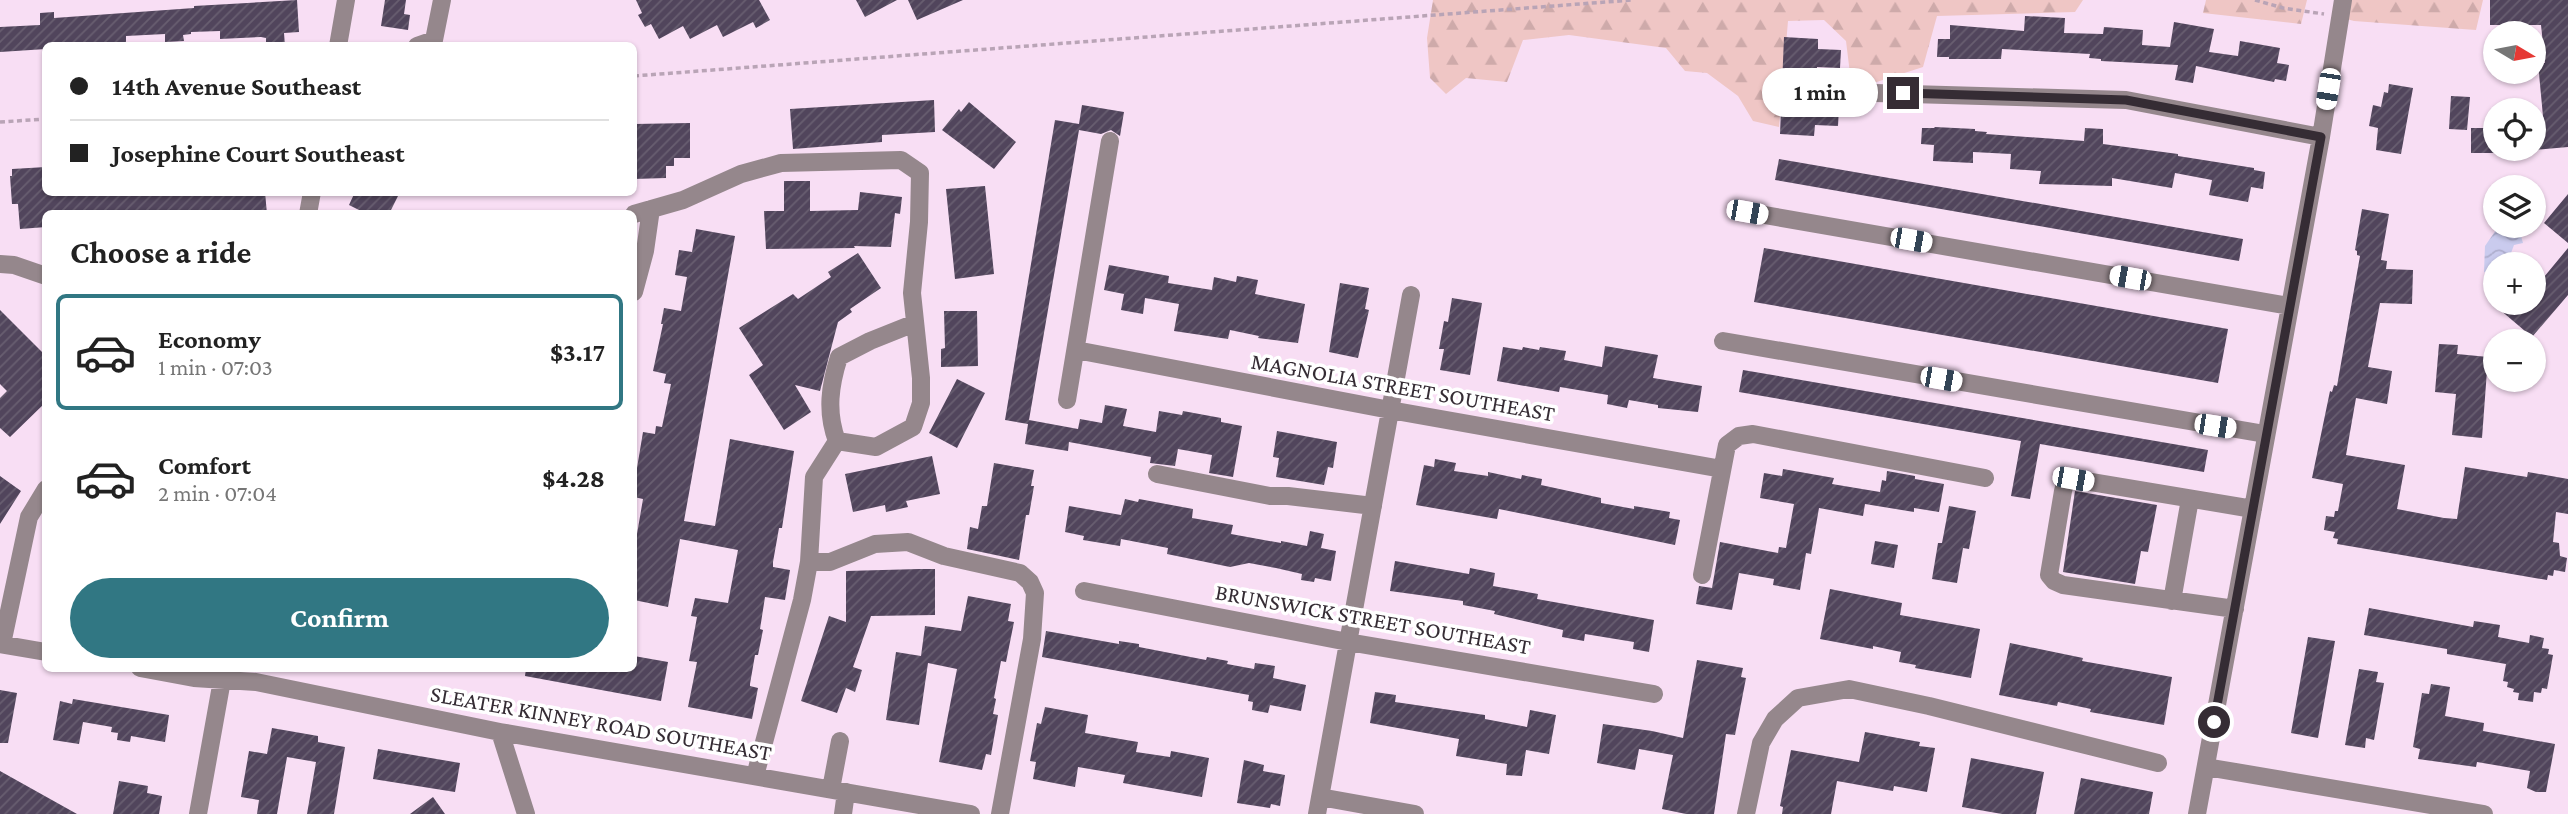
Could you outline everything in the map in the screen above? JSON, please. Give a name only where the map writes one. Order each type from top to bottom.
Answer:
[{"type":"street","points":[[339,42],[346,0]]},
{"type":"street","points":[[428,42],[434,40],[442,0]]},
{"type":"street","points":[[2197,814],[2321,137],[2341,9]]},
{"type":"street","points":[[1875,93],[2126,100],[2321,137]]},
{"type":"street","points":[[1067,400],[1111,141]]},
{"type":"street","points":[[637,281],[645,251],[642,211],[683,200],[741,174],[781,163],[901,160],[920,173],[919,222],[912,293],[921,403],[913,427],[876,447],[837,440]]},
{"type":"street","points":[[1747,212],[2289,306]]},
{"type":"street","points":[[0,264],[14,265],[42,275]]},
{"type":"street","points":[[1411,295],[1319,805],[1415,814]]},
{"type":"street","points":[[837,440],[830,423],[831,384],[839,357],[915,323]]},
{"type":"street","points":[[1723,341],[2266,435]]},
{"type":"street","name":"MAGNOLIA STREET SOUTHEAST","points":[[1076,350],[1390,410],[1722,469]]},
{"type":"street","points":[[1702,575],[1727,445],[1739,436],[1753,434],[1985,478]]},
{"type":"street","points":[[755,776],[802,600],[809,562],[814,478],[837,440]]},
{"type":"street","points":[[1157,474],[1270,496],[1373,506]]},
{"type":"street","points":[[2235,609],[2063,585],[2054,581],[2049,575],[2063,491],[2066,480],[2073,479],[2253,509]]},
{"type":"street","points":[[42,496],[29,517],[1,644],[42,651]]},
{"type":"street","points":[[2172,601],[2190,499]]},
{"type":"street","points":[[809,562],[830,562],[875,544],[908,542],[944,556],[1020,573],[1030,582],[1035,593],[1033,629],[1000,814]]},
{"type":"street","name":"BRUNSWICK STREET SOUTHEAST","points":[[1084,591],[1348,642],[1654,694]]},
{"type":"street","name":"SLEATER KINNEY ROAD SOUTHEAST","points":[[162,672],[194,678],[223,673],[500,732],[971,814]]},
{"type":"street","points":[[198,814],[223,673]]},
{"type":"street","points":[[1746,814],[1760,743],[1775,719],[1798,698],[1850,689],[2158,763]]},
{"type":"street","points":[[500,732],[526,814]]},
{"type":"street","points":[[840,741],[838,791],[843,814]]},
{"type":"street","points":[[2206,768],[2484,814]]},
{"type":"path","points":[[637,76],[1632,0]]},
{"type":"path","points":[[2255,0],[2283,8],[2341,9]]},
{"type":"path","points":[[0,122],[42,119]]},
{"type":"green space","points":[[1433,0],[2083,0],[2075,12],[1937,16],[1923,67],[1852,90],[1846,41],[1824,20],[1788,21],[1779,127],[1753,121],[1738,96],[1707,73],[1685,71],[1666,48],[1569,35],[1523,40],[1507,82],[1466,78],[1446,94],[1430,78],[1427,38]]},
{"type":"green space","points":[[2206,0],[2307,0],[2301,24],[2203,13]]},
{"type":"green space","points":[[2343,0],[2483,0],[2476,30],[2354,21],[2339,17]]},
{"type":"water","points":[[2490,238],[2522,238],[2523,243],[2514,245],[2511,252],[2485,252]]},
{"type":"building","points":[[297,0],[299,32],[284,33],[285,42],[266,42],[266,38],[261,37],[220,39],[220,31],[191,32],[183,35],[184,41],[165,42],[165,34],[126,36],[126,42],[42,42],[42,49],[0,52],[0,27],[40,25],[40,13],[54,12],[54,18]]},
{"type":"building","points":[[385,0],[406,0],[404,14],[410,15],[408,30],[381,26]]},
{"type":"building","points":[[636,0],[759,0],[770,20],[756,28],[753,22],[723,37],[717,25],[690,39],[683,26],[659,39],[651,24],[645,27],[638,15],[642,13]]},
{"type":"building","points":[[856,0],[897,0],[865,17]]},
{"type":"building","points":[[908,0],[963,0],[917,20]]},
{"type":"building","points":[[2490,0],[2568,0],[2568,147],[2546,149],[2546,98],[2541,98],[2540,84],[2546,84],[2546,21],[2490,21]]},
{"type":"building","points":[[2025,16],[2065,18],[2064,33],[2103,34],[2104,27],[2143,30],[2142,45],[2170,47],[2174,22],[2214,29],[2209,52],[2238,56],[2240,41],[2280,48],[2277,63],[2289,65],[2286,81],[2275,79],[2274,82],[2196,66],[2193,83],[2175,80],[2178,65],[2101,61],[2089,58],[2090,54],[2002,49],[2001,59],[1937,57],[1938,39],[1950,39],[1950,25],[2024,31]]},
{"type":"building","points":[[1784,37],[1818,39],[1818,49],[1841,50],[1840,68],[1817,67],[1816,107],[1839,107],[1838,126],[1815,125],[1814,136],[1780,134]]},
{"type":"building","points":[[2389,84],[2413,88],[2401,154],[2376,150],[2378,128],[2369,126],[2373,105],[2381,107]]},
{"type":"building","points":[[2451,96],[2470,97],[2467,130],[2449,129]]},
{"type":"building","points":[[934,100],[935,132],[882,135],[882,142],[793,149],[790,109]]},
{"type":"building","points":[[969,102],[1016,142],[994,169],[942,130],[959,109],[961,112]]},
{"type":"building","points":[[1082,105],[1124,112],[1120,136],[1111,130],[1101,134],[1079,130],[1029,420],[1078,429],[1080,419],[1102,423],[1105,405],[1127,409],[1123,426],[1156,432],[1159,411],[1182,415],[1183,411],[1221,418],[1221,422],[1242,426],[1233,477],[1209,473],[1212,455],[1178,449],[1175,466],[1150,463],[1151,457],[1069,442],[1068,451],[1025,444],[1028,424],[1005,420],[1055,120],[1079,124]]},
{"type":"building","points":[[690,123],[690,158],[674,158],[674,166],[666,166],[666,178],[637,179],[637,124]]},
{"type":"building","points":[[1922,128],[1975,129],[1987,132],[1986,134],[2084,141],[2085,128],[2103,129],[2103,144],[2178,154],[2265,172],[2263,189],[2251,187],[2248,202],[2209,195],[2212,180],[2175,173],[2172,188],[2112,178],[2112,186],[2039,184],[2041,171],[2010,169],[2011,154],[1973,152],[1973,163],[1933,161],[1934,145],[1921,144]]},
{"type":"building","points":[[2471,128],[2483,128],[2483,153],[2471,153]]},
{"type":"building","points":[[1779,159],[2243,239],[2239,261],[1775,180]]},
{"type":"building","points":[[42,167],[42,196],[265,196],[267,210],[42,210],[42,227],[20,229],[18,204],[12,204],[12,169]]},
{"type":"building","points":[[784,181],[810,181],[810,211],[858,210],[860,192],[902,197],[900,214],[895,213],[891,247],[766,249],[764,211],[784,211]]},
{"type":"building","points":[[985,186],[994,274],[955,279],[946,189]]},
{"type":"building","points":[[2568,194],[2568,243],[2546,225],[2546,221]]},
{"type":"building","points":[[353,196],[398,196],[391,210],[359,210],[349,205]]},
{"type":"building","points":[[2362,209],[2389,214],[2381,260],[2387,261],[2386,269],[2413,270],[2412,304],[2380,303],[2368,367],[2392,371],[2387,404],[2356,398],[2346,455],[2405,465],[2397,509],[2444,518],[2457,519],[2465,467],[2527,477],[2528,472],[2568,479],[2568,514],[2556,512],[2553,542],[2559,543],[2560,556],[2567,558],[2565,572],[2554,570],[2553,576],[2548,575],[2547,580],[2337,544],[2338,539],[2333,538],[2335,532],[2324,530],[2326,516],[2334,517],[2335,511],[2338,511],[2343,484],[2312,478],[2330,391],[2332,392],[2334,385],[2337,386],[2360,256],[2355,250]]},
{"type":"building","points":[[696,229],[735,236],[684,521],[715,526],[730,439],[794,451],[782,528],[779,528],[773,562],[773,567],[790,570],[785,600],[765,597],[760,629],[763,630],[750,684],[758,688],[752,719],[688,707],[697,662],[689,661],[697,617],[691,616],[695,598],[728,603],[738,550],[680,539],[668,607],[637,601],[637,534],[643,499],[637,498],[637,468],[643,432],[655,434],[656,426],[662,427],[671,384],[664,383],[666,374],[653,371],[661,324],[664,308],[681,311],[687,277],[675,275],[679,250],[692,252]]},
{"type":"building","points":[[1764,248],[2228,329],[2218,383],[1754,302]]},
{"type":"building","points":[[2568,248],[2568,295],[2539,329],[2523,329],[2506,315],[2546,315],[2546,275]]},
{"type":"building","points":[[858,253],[881,288],[850,309],[852,312],[838,322],[820,391],[795,385],[811,412],[784,430],[749,375],[763,365],[739,328],[793,294],[798,299],[831,277],[828,272]]},
{"type":"building","points":[[1109,265],[1169,276],[1168,283],[1212,290],[1214,277],[1236,282],[1237,276],[1258,280],[1255,294],[1305,304],[1298,343],[1258,338],[1259,336],[1230,330],[1228,339],[1174,331],[1179,304],[1145,298],[1143,314],[1121,310],[1124,294],[1104,290]]},
{"type":"building","points":[[1340,283],[1369,288],[1365,309],[1369,310],[1358,358],[1329,352]]},
{"type":"building","points":[[1452,298],[1482,303],[1470,375],[1440,370],[1444,349],[1439,349]]},
{"type":"building","points":[[0,310],[42,352],[42,406],[10,437],[0,428],[0,398],[7,391],[0,384]]},
{"type":"building","points":[[944,311],[977,311],[978,366],[941,367],[941,349],[945,348]]},
{"type":"building","points":[[2439,344],[2458,345],[2457,354],[2483,357],[2483,392],[2485,392],[2482,438],[2452,435],[2456,394],[2435,392]]},
{"type":"building","points":[[1605,346],[1658,355],[1653,378],[1702,386],[1698,412],[1658,408],[1658,405],[1629,400],[1627,408],[1607,404],[1608,395],[1560,387],[1559,392],[1497,381],[1503,347],[1539,350],[1540,347],[1566,351],[1564,360],[1602,367]]},
{"type":"building","points":[[1743,370],[2208,450],[2204,472],[2040,444],[2030,499],[2011,496],[2021,441],[1739,392]]},
{"type":"building","points":[[957,379],[985,393],[957,448],[929,433]]},
{"type":"building","points":[[1277,431],[1337,442],[1333,468],[1328,467],[1324,485],[1276,477],[1279,458],[1273,457]]},
{"type":"building","points":[[932,456],[940,494],[906,501],[908,507],[886,512],[885,505],[853,512],[845,474]]},
{"type":"building","points":[[1435,459],[1456,463],[1454,471],[1488,476],[1488,472],[1521,479],[1522,475],[1542,479],[1541,485],[1601,498],[1601,503],[1670,512],[1669,518],[1680,520],[1675,545],[1499,509],[1497,519],[1416,505],[1424,465],[1434,467]]},
{"type":"building","points":[[994,463],[1034,470],[1031,486],[1034,486],[1019,560],[967,549],[970,527],[978,529],[982,506],[987,506]]},
{"type":"building","points":[[1783,469],[1834,478],[1832,484],[1880,492],[1882,480],[1886,481],[1887,471],[1915,476],[1915,479],[1944,484],[1939,512],[1914,508],[1914,512],[1865,504],[1863,516],[1819,508],[1811,554],[1806,553],[1800,590],[1773,585],[1774,579],[1739,573],[1732,610],[1696,604],[1699,586],[1712,588],[1720,542],[1778,553],[1779,547],[1786,548],[1794,504],[1760,498],[1764,473],[1782,476]]},
{"type":"building","points":[[0,476],[21,491],[0,524]]},
{"type":"building","points":[[2075,491],[2157,505],[2148,552],[2141,551],[2135,584],[2063,572]]},
{"type":"building","points":[[1125,499],[1193,509],[1192,518],[1233,525],[1231,534],[1281,543],[1307,546],[1310,531],[1324,534],[1321,548],[1336,551],[1331,581],[1315,578],[1314,582],[1301,580],[1302,574],[1249,563],[1230,567],[1167,554],[1168,548],[1121,539],[1120,546],[1083,540],[1084,536],[1065,532],[1069,506],[1121,515]]},
{"type":"building","points":[[1949,506],[1976,511],[1969,549],[1963,548],[1957,583],[1932,579],[1938,543],[1942,543]]},
{"type":"building","points":[[1875,541],[1898,545],[1894,568],[1871,564]]},
{"type":"building","points":[[1395,561],[1469,574],[1470,568],[1495,573],[1493,586],[1538,594],[1537,599],[1654,620],[1649,652],[1633,649],[1634,642],[1585,634],[1584,641],[1562,637],[1563,630],[1494,614],[1495,611],[1463,605],[1463,601],[1390,591]]},
{"type":"building","points":[[935,569],[935,615],[871,616],[853,667],[862,670],[855,692],[846,688],[837,713],[801,701],[829,616],[846,622],[846,571]]},
{"type":"building","points":[[1830,589],[1902,603],[1900,615],[1980,629],[1971,678],[1915,668],[1916,665],[1899,662],[1901,652],[1820,639]]},
{"type":"building","points":[[968,596],[1011,604],[1008,621],[1014,622],[1006,662],[1001,661],[994,698],[993,714],[998,715],[991,755],[986,754],[982,770],[939,762],[957,669],[928,663],[919,725],[886,720],[896,652],[921,656],[925,626],[961,631]]},
{"type":"building","points":[[2369,608],[2473,627],[2474,621],[2500,625],[2498,637],[2529,643],[2530,635],[2544,638],[2542,648],[2549,649],[2548,654],[2553,655],[2547,689],[2542,688],[2541,693],[2534,692],[2533,702],[2518,700],[2519,693],[2513,692],[2514,689],[2507,687],[2508,682],[2503,681],[2506,664],[2447,654],[2447,649],[2364,635]]},
{"type":"building","points":[[1046,631],[1119,644],[1119,641],[1139,644],[1139,647],[1206,660],[1207,657],[1228,661],[1227,664],[1254,669],[1255,663],[1275,666],[1273,678],[1306,685],[1301,711],[1270,705],[1268,713],[1252,710],[1253,702],[1248,701],[1249,695],[1042,657]]},
{"type":"building","points":[[2308,637],[2335,641],[2318,738],[2291,733]]},
{"type":"building","points":[[2010,643],[2083,658],[2082,661],[2172,677],[2164,725],[2090,712],[2091,709],[2058,702],[2057,706],[1999,695]]},
{"type":"building","points":[[637,657],[668,662],[661,701],[525,676],[526,672],[637,672]]},
{"type":"building","points":[[1697,660],[1743,668],[1741,677],[1746,678],[1735,735],[1726,734],[1714,814],[1686,814],[1662,809],[1673,755],[1639,749],[1635,770],[1597,763],[1603,724],[1683,738]]},
{"type":"building","points":[[2359,669],[2378,672],[2376,682],[2384,683],[2374,740],[2366,738],[2365,748],[2345,745]]},
{"type":"building","points":[[2431,684],[2450,687],[2445,716],[2484,723],[2483,731],[2555,744],[2546,792],[2527,788],[2530,771],[2477,762],[2476,767],[2418,759],[2420,749],[2413,747],[2422,693],[2429,694]]},
{"type":"building","points":[[0,690],[17,693],[8,743],[0,743]]},
{"type":"building","points":[[1375,692],[1396,695],[1395,702],[1485,715],[1485,719],[1527,727],[1530,710],[1556,715],[1549,754],[1526,750],[1522,776],[1506,775],[1507,764],[1456,756],[1459,739],[1370,723]]},
{"type":"building","points":[[73,699],[169,715],[165,742],[131,736],[130,742],[117,740],[118,733],[111,732],[112,727],[83,722],[79,744],[53,740],[60,701],[72,704]]},
{"type":"building","points":[[1045,707],[1088,715],[1085,733],[1138,742],[1136,752],[1170,757],[1171,751],[1209,758],[1202,797],[1123,783],[1125,775],[1078,767],[1075,787],[1033,779],[1036,762],[1030,761],[1037,723],[1041,724]]},
{"type":"building","points":[[272,728],[318,736],[318,742],[345,747],[334,814],[307,814],[316,762],[287,757],[277,814],[257,814],[259,800],[241,797],[249,751],[267,754]]},
{"type":"building","points":[[1865,732],[1920,742],[1919,746],[1935,748],[1927,792],[1894,786],[1893,791],[1837,781],[1831,814],[1782,814],[1783,807],[1780,806],[1791,750],[1859,762]]},
{"type":"building","points":[[378,749],[460,763],[455,792],[373,779]]},
{"type":"building","points":[[1971,758],[2044,772],[2036,814],[2002,814],[1962,807]]},
{"type":"building","points":[[1244,760],[1264,765],[1263,771],[1285,775],[1280,806],[1271,804],[1270,808],[1237,803]]},
{"type":"building","points":[[0,771],[77,814],[0,814]]},
{"type":"building","points":[[2081,778],[2153,792],[2149,814],[2074,814]]},
{"type":"building","points":[[119,781],[148,786],[147,793],[162,796],[159,814],[113,814]]},
{"type":"building","points":[[433,797],[445,814],[410,814]]},
{"type":"route","points":[[1903,93],[2126,100],[2321,137],[2214,722]]}]
